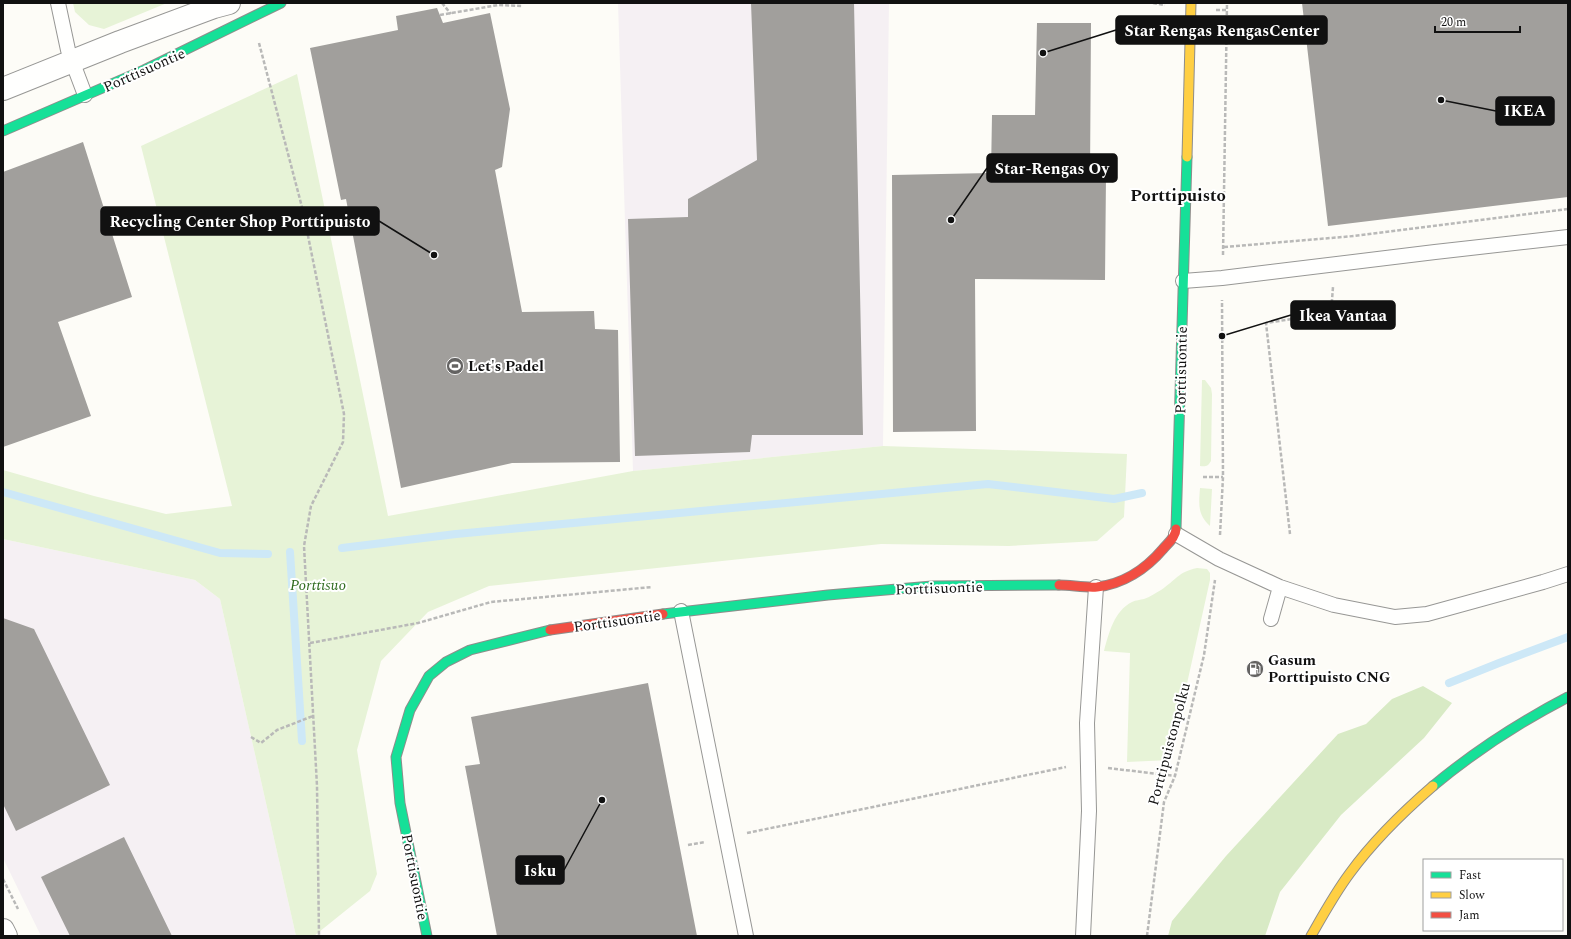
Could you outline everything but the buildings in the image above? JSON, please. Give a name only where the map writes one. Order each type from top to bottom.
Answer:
[{"type":"main road","name":"Porttisuontie","points":[[3,131],[134,75],[224,33],[282,3]]},
{"type":"main road","name":"Porttisuontie","points":[[424,934],[400,803],[396,758],[410,710],[429,676],[446,662],[470,650],[538,632],[681,612],[828,595],[932,586],[1061,585],[1096,587],[1118,582],[1135,574],[1158,555],[1176,534],[1191,3]]},
{"type":"main road","points":[[1312,936],[1329,904],[1363,856],[1396,818],[1438,779],[1486,744],[1532,715],[1568,697]]},
{"type":"street","points":[[3,89],[120,42],[214,7],[229,3]]},
{"type":"street","points":[[3,930],[6,936]]},
{"type":"lane","points":[[58,3],[68,50],[86,95]]},
{"type":"lane","points":[[1183,281],[1222,278],[1568,237]]},
{"type":"lane","points":[[1176,534],[1219,559],[1280,587],[1334,605],[1395,616],[1427,614],[1568,574]]},
{"type":"lane","points":[[1083,936],[1089,811],[1087,723],[1096,587]]},
{"type":"lane","points":[[1271,619],[1280,587]]},
{"type":"lane","points":[[681,612],[746,936]]},
{"type":"path","points":[[442,3],[451,14]]},
{"type":"path","points":[[1153,3],[1166,6]]},
{"type":"path","points":[[440,15],[498,4],[523,6]]},
{"type":"path","points":[[259,44],[303,211],[344,414],[343,442],[311,506],[304,546],[317,786],[319,936]]},
{"type":"path","points":[[1224,247],[1354,236],[1568,209]]},
{"type":"path","points":[[1290,534],[1266,323],[1331,313],[1333,287],[1326,239]]},
{"type":"path","name":"Porttipuistonpolku","points":[[1147,936],[1164,802],[1175,776],[1204,655],[1219,559]]},
{"type":"path","points":[[251,736],[261,743],[277,730],[313,716]]},
{"type":"path","points":[[688,845],[1065,767],[1087,766],[1175,776]]},
{"type":"shaded area","points":[[618,3],[889,3],[883,446],[633,471]]},
{"type":"shaded area","points":[[3,539],[195,580],[220,599],[296,936],[41,936],[3,858]]},
{"type":"green space","points":[[73,3],[167,3],[104,29],[89,25],[75,12]]},
{"type":"green space","name":"Porttisuo","points":[[297,74],[388,516],[633,471],[883,446],[1127,454],[1124,517],[1097,541],[1009,546],[881,544],[489,586],[428,612],[381,661],[357,750],[377,874],[370,891],[314,936],[296,936],[220,599],[195,580],[3,539],[3,470],[94,496],[166,514],[232,506],[141,146]]},
{"type":"green space","points":[[1202,380],[1205,380],[1211,388],[1212,394],[1211,461],[1207,466],[1200,466]]},
{"type":"green space","points":[[1200,488],[1212,489],[1210,526],[1201,513],[1199,504]]},
{"type":"green space","points":[[1197,568],[1207,569],[1210,573],[1210,580],[1170,760],[1127,762],[1130,653],[1104,651],[1110,630],[1121,611],[1126,606],[1134,601],[1150,596],[1161,590],[1181,574]]},
{"type":"green space","points":[[1423,686],[1452,703],[1424,738],[1341,815],[1280,892],[1265,936],[1168,936],[1172,921],[1226,856],[1338,734],[1366,724],[1392,699]]},
{"type":"waterway","points":[[342,548],[456,534],[988,484],[1114,499],[1142,493]]},
{"type":"waterway","points":[[3,492],[220,553],[268,554]]},
{"type":"waterway","points":[[290,552],[302,741]]},
{"type":"waterway","points":[[1449,683],[1568,637]]},
{"type":"traffic: fast","points":[[3,131],[144,70],[281,3]]},
{"type":"traffic: fast","points":[[1176,529],[1187,157]]},
{"type":"traffic: fast","points":[[663,614],[828,595],[932,586],[1059,585]]},
{"type":"traffic: fast","points":[[427,936],[400,803],[396,757],[410,710],[429,676],[446,662],[470,650],[550,630]]},
{"type":"traffic: fast","points":[[1433,786],[1498,738],[1568,697]]},
{"type":"traffic: slow","points":[[1187,157],[1191,3]]},
{"type":"traffic: slow","points":[[1311,936],[1339,888],[1359,861],[1389,827],[1433,786]]},
{"type":"traffic: jam","points":[[1059,585],[1097,587],[1116,583],[1125,579],[1149,563],[1173,537],[1176,529]]},
{"type":"traffic: jam","points":[[550,630],[663,614]]},
{"type":"place","name":"Star Rengas RengasCenter","points":[[1043,53]]},
{"type":"place","name":"IKEA","points":[[1441,100]]},
{"type":"place","name":"Star-Rengas Oy","points":[[951,220]]},
{"type":"place","name":"Recycling Center Shop Porttipuisto","points":[[434,255]]},
{"type":"place","name":"Ikea Vantaa","points":[[1222,336]]},
{"type":"place","name":"Let's Padel","points":[[455,366]]},
{"type":"place","name":"Gasum Porttipuisto CNG","points":[[1255,669]]},
{"type":"place","name":"Isku","points":[[602,800]]},
{"type":"district","name":"Porttipuisto","points":[[1178,195]]}]
